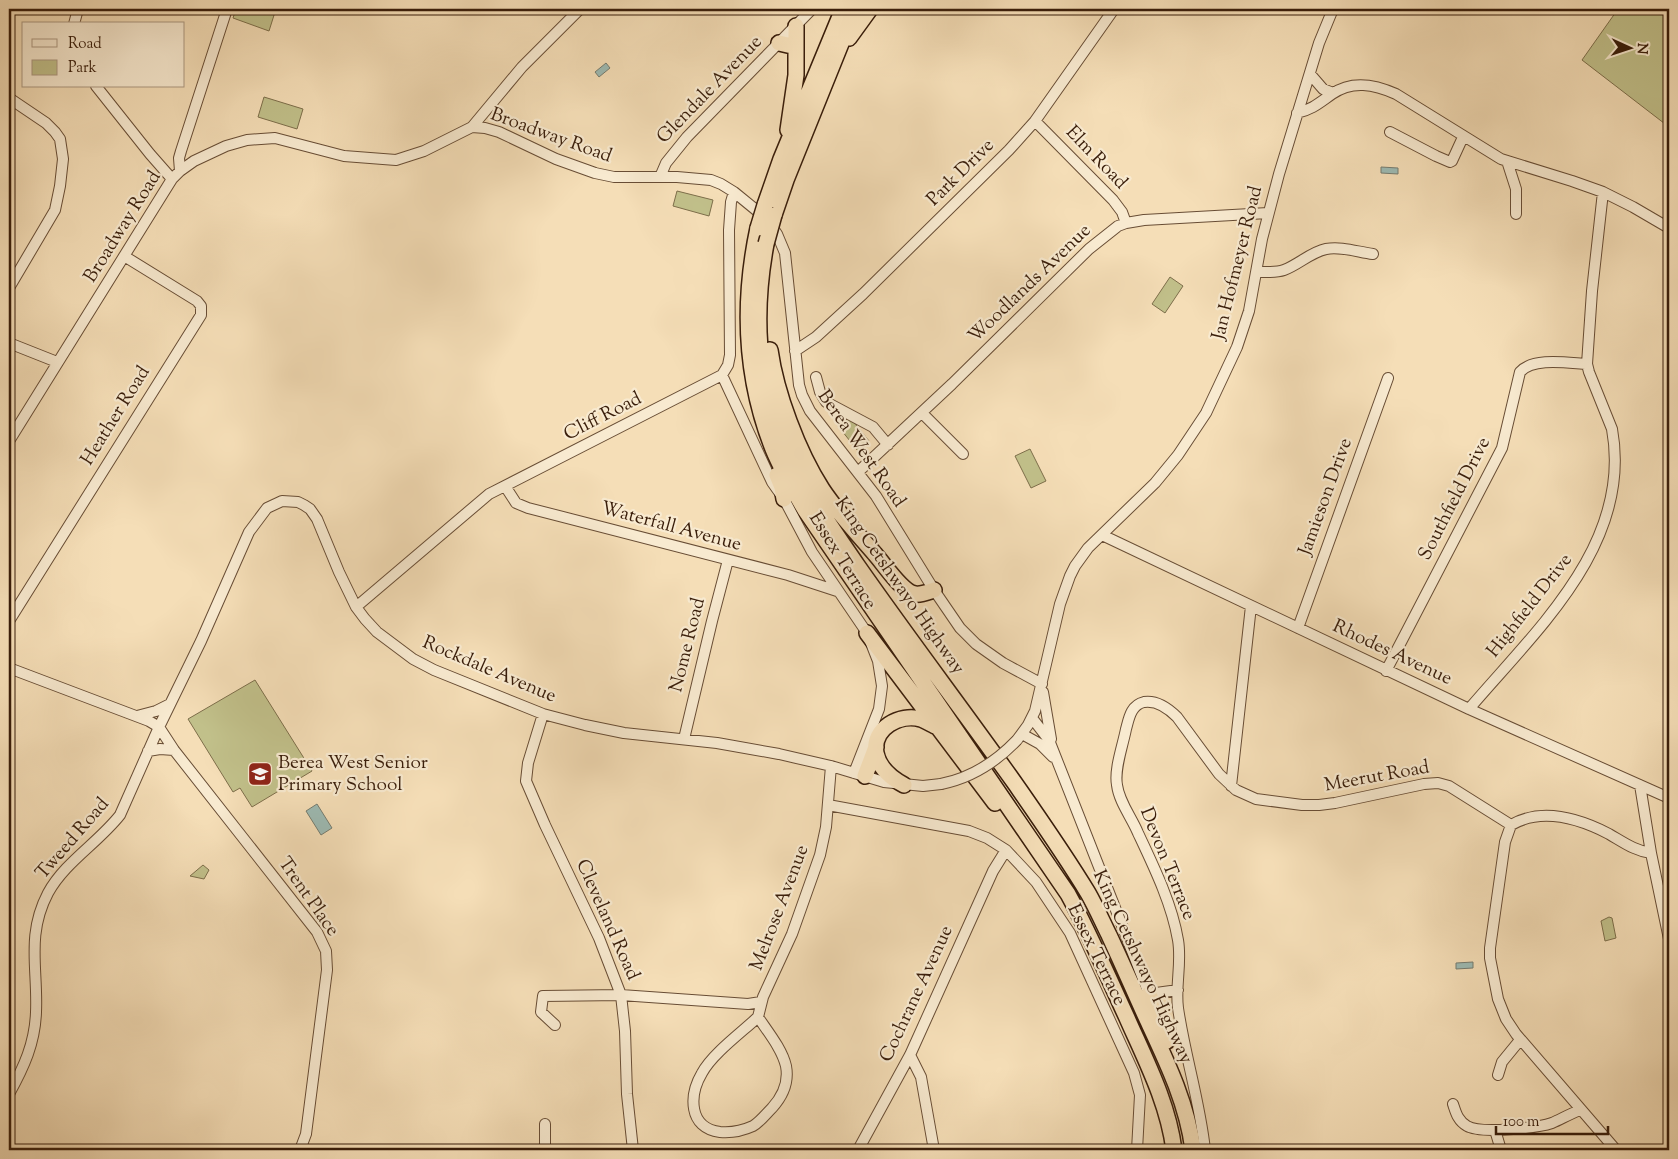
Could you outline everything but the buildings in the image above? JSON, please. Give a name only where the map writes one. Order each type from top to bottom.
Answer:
[{"type":"highway","name":"King Cetshwayo Highway","points":[[843,9],[788,144],[769,210],[759,311],[763,367],[776,422],[795,468],[810,496],[1015,783],[1089,896],[1167,1064],[1186,1117],[1194,1150]]},
{"type":"highway","name":"King Cetshwayo Highway","points":[[855,9],[786,180],[758,228],[750,274],[748,334],[756,393],[774,450],[806,510],[1068,894],[1153,1076],[1169,1121],[1174,1150]]},
{"type":"highway","points":[[836,55],[870,9]]},
{"type":"highway","points":[[788,144],[789,119],[796,75],[796,26]]},
{"type":"highway","points":[[779,42],[792,46],[796,50]]},
{"type":"highway","points":[[763,261],[768,336],[773,366],[789,421],[810,469],[835,506],[904,588],[916,594],[934,590]]},
{"type":"highway","points":[[748,334],[747,358],[752,398],[760,429],[782,487],[784,500]]},
{"type":"highway","points":[[867,632],[1081,919]]},
{"type":"highway","points":[[860,775],[880,736],[885,728],[894,720],[907,717],[921,719],[939,728]]},
{"type":"highway","points":[[876,747],[878,760],[884,770],[892,778],[904,785]]},
{"type":"highway","points":[[1149,994],[1183,1085],[1192,1118],[1194,1150]]},
{"type":"street","points":[[75,22],[78,9]]},
{"type":"street","points":[[180,171],[179,158],[181,151],[227,9]]},
{"type":"street","points":[[472,127],[522,67],[580,9]]},
{"type":"street","name":"Glendale Avenue","points":[[660,177],[666,163],[687,137],[812,9]]},
{"type":"street","name":"Park Drive","points":[[795,351],[810,341],[843,312],[990,170],[1035,121],[1114,9]]},
{"type":"street","name":"Jan Hofmeyer Road","points":[[1042,684],[1056,619],[1070,576],[1084,553],[1155,483],[1190,439],[1206,414],[1240,340],[1249,310],[1268,213],[1310,74],[1333,9]]},
{"type":"street","points":[[1310,74],[1323,89],[1333,93]]},
{"type":"street","points":[[1298,113],[1312,109],[1346,86],[1356,84],[1389,90],[1463,137],[1507,162],[1602,192],[1669,228]]},
{"type":"street","points":[[98,88],[172,179]]},
{"type":"street","points":[[9,98],[46,123],[55,132],[60,139],[63,159],[55,210],[9,288]]},
{"type":"street","name":"Elm Road","points":[[1035,121],[1113,200],[1122,212],[1126,223]]},
{"type":"street","name":"Broadway Road","points":[[9,441],[172,179],[194,161],[226,146],[259,138],[275,138],[344,156],[396,160],[424,152],[472,127],[485,128],[499,132],[556,159],[595,173],[614,177],[695,178],[711,180],[734,192]]},
{"type":"street","points":[[1390,132],[1450,162],[1463,137]]},
{"type":"street","points":[[1507,162],[1516,189],[1516,214]]},
{"type":"street","points":[[722,375],[728,365],[730,355],[729,230],[730,202],[734,192]]},
{"type":"street","name":"Berea West Road","points":[[734,192],[766,219],[781,240],[787,260],[799,385],[805,403],[815,419],[858,472],[909,548],[955,622],[970,638],[1003,663],[1042,684]]},
{"type":"street","name":"Highfield Drive","points":[[1469,709],[1575,582],[1594,549],[1608,512],[1614,473],[1614,437],[1587,364],[1602,192]]},
{"type":"street","name":"Woodlands Avenue","points":[[858,472],[922,413],[1089,248],[1118,226],[1126,223],[1183,217],[1268,213]]},
{"type":"street","points":[[1256,272],[1278,272],[1285,270],[1326,249],[1335,248],[1373,254]]},
{"type":"street","name":"Heather Road","points":[[9,621],[201,315],[201,306],[197,301],[124,256]]},
{"type":"street","points":[[794,333],[810,341]]},
{"type":"street","points":[[9,342],[58,362]]},
{"type":"street","name":"Southfield Drive","points":[[1386,670],[1500,453],[1520,372],[1526,366],[1539,363],[1587,364]]},
{"type":"street","name":"Cliff Road","points":[[356,608],[489,494],[722,375]]},
{"type":"street","name":"Essex Terrace","points":[[722,375],[766,471],[784,500],[804,540],[837,591],[867,632],[880,668],[881,701],[860,775]]},
{"type":"street","points":[[816,377],[820,392],[826,402],[873,427],[888,444]]},
{"type":"street","name":"Jamieson Drive","points":[[1298,628],[1388,378]]},
{"type":"street","points":[[922,413],[963,454]]},
{"type":"street","name":"Waterfall Avenue","points":[[505,486],[514,501],[528,508],[788,575],[837,591]]},
{"type":"street","name":"Rockdale Avenue","points":[[159,726],[201,641],[249,532],[270,505],[290,500],[310,509],[317,520],[356,608],[377,632],[412,659],[434,670],[543,714],[610,730],[684,739],[778,754],[831,766],[884,782],[923,786],[954,781],[972,774],[1000,756],[1019,737],[1032,718],[1042,684]]},
{"type":"street","name":"Rhodes Avenue","points":[[1102,535],[1469,709],[1669,798]]},
{"type":"street","name":"Nome Road","points":[[684,739],[728,560]]},
{"type":"street","points":[[1231,786],[1250,606]]},
{"type":"street","points":[[9,668],[159,726]]},
{"type":"street","points":[[1042,684],[1047,721],[1058,762]]},
{"type":"street","name":"Devon Terrace","points":[[1204,1150],[1200,1112],[1178,1009],[1179,955],[1176,932],[1154,868],[1118,790],[1116,779],[1132,710],[1140,704],[1151,702],[1164,707],[1177,717],[1218,774],[1231,786]]},
{"type":"street","points":[[136,716],[156,711],[171,703]]},
{"type":"street","name":"Cleveland Road","points":[[543,714],[528,763],[526,782],[599,938],[621,995],[632,1150]]},
{"type":"street","points":[[1032,718],[1046,735],[1058,762],[1149,994],[1178,990]]},
{"type":"street","name":"Trent Place","points":[[159,726],[174,750],[308,921],[323,942],[326,951],[327,970],[314,1078],[306,1134],[300,1150]]},
{"type":"street","name":"Tweed Road","points":[[9,1094],[26,1062],[32,1041],[36,1014],[34,939],[42,906],[49,892],[63,874],[112,826],[120,815],[159,726]]},
{"type":"street","points":[[1019,737],[1040,744],[1058,762]]},
{"type":"street","points":[[148,751],[160,749],[174,750]]},
{"type":"street","name":"Melrose Avenue","points":[[758,1017],[761,1002],[792,934],[824,842],[831,766]]},
{"type":"street","name":"Meerut Road","points":[[1231,786],[1256,799],[1311,805],[1335,803],[1424,784],[1438,783],[1456,790],[1511,825]]},
{"type":"street","points":[[1640,785],[1651,852],[1669,939]]},
{"type":"street","name":"Essex Terrace","points":[[828,805],[969,831],[987,838],[1006,850],[1036,882],[1070,933],[1134,1073],[1140,1095],[1137,1150]]},
{"type":"street","points":[[1616,1150],[1567,1096],[1520,1040],[1506,1019],[1493,979],[1490,948],[1504,851],[1511,825],[1520,821],[1542,817],[1566,817],[1588,824],[1637,850],[1651,852]]},
{"type":"street","name":"Cochrane Avenue","points":[[858,1150],[910,1054],[993,871],[1006,850]]},
{"type":"street","points":[[555,1025],[541,1012],[543,996],[621,995],[748,1004],[761,1002]]},
{"type":"street","points":[[758,1017],[780,1052],[786,1066],[786,1084],[783,1092],[778,1102],[753,1126],[732,1132],[706,1129],[694,1112],[693,1103],[702,1073],[709,1062],[758,1017]]},
{"type":"street","points":[[1498,1075],[1502,1062],[1520,1040]]},
{"type":"street","points":[[910,1054],[921,1077],[934,1150]]},
{"type":"street","points":[[1560,1118],[1567,1096]]},
{"type":"street","points":[[1452,1104],[1458,1118],[1466,1126],[1477,1130],[1544,1125],[1580,1110]]},
{"type":"street","points":[[545,1124],[546,1150]]},
{"type":"street","points":[[1495,1130],[1501,1150]]},
{"type":"green space","points":[[236,9],[265,9],[275,12],[269,31],[233,18]]},
{"type":"green space","points":[[1618,9],[1669,9],[1669,127],[1582,60]]},
{"type":"green space","points":[[264,97],[303,109],[297,129],[258,117]]},
{"type":"green space","points":[[677,191],[713,200],[709,216],[673,206]]},
{"type":"green space","points":[[1170,277],[1183,286],[1165,313],[1152,304]]},
{"type":"green space","points":[[850,417],[869,441],[858,451],[838,426]]},
{"type":"green space","points":[[1030,449],[1046,481],[1031,488],[1015,456]]},
{"type":"green space","points":[[255,680],[312,771],[252,807],[240,788],[233,792],[188,719]]},
{"type":"green space","points":[[203,865],[209,870],[204,879],[190,876]]},
{"type":"green space","points":[[1609,917],[1612,918],[1616,938],[1605,941],[1601,921]]},
{"type":"water","points":[[606,63],[610,68],[599,77],[595,72]]},
{"type":"water","points":[[1381,167],[1398,168],[1398,174],[1381,173]]},
{"type":"water","points":[[317,804],[332,828],[321,835],[306,811]]},
{"type":"water","points":[[1473,962],[1473,968],[1456,969],[1456,963]]},
{"type":"place","name":"Berea West Senior Primary School","points":[[260,774]]}]
